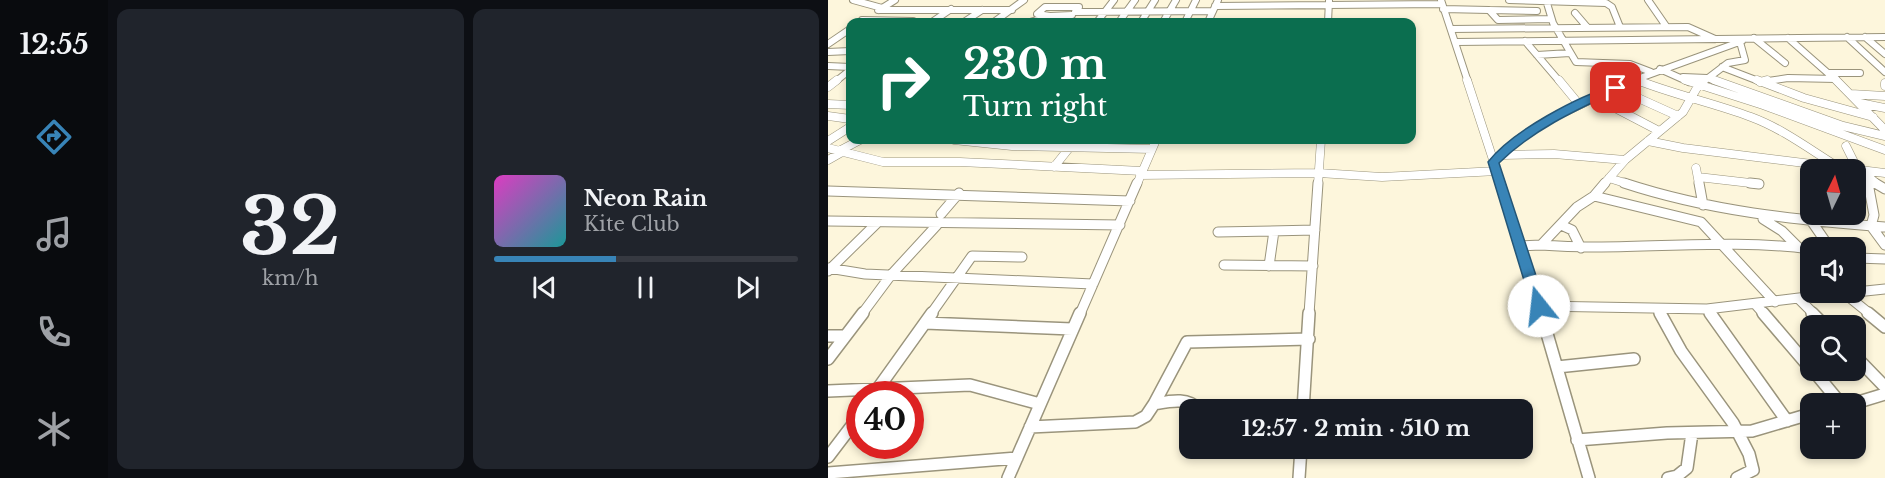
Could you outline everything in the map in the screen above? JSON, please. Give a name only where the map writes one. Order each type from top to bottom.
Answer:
[{"type":"street","points":[[853,0],[882,8],[1012,9]]},
{"type":"street","points":[[867,18],[895,0]]},
{"type":"street","points":[[937,18],[949,9],[952,0]]},
{"type":"street","points":[[1000,18],[1024,0]]},
{"type":"street","points":[[1070,18],[1085,0]]},
{"type":"street","points":[[1101,18],[1114,0]]},
{"type":"street","points":[[1122,18],[1135,0]]},
{"type":"street","points":[[1144,18],[1155,0]]},
{"type":"street","points":[[1165,18],[1176,0]]},
{"type":"street","points":[[1187,18],[1196,0]]},
{"type":"street","points":[[1509,0],[1606,3],[1612,7],[1620,27]]},
{"type":"street","points":[[1648,0],[1666,26]]},
{"type":"street","points":[[1534,1],[1537,19]]},
{"type":"street","points":[[1547,1],[1551,19],[1561,41],[1578,63],[1630,64],[1651,72]]},
{"type":"street","points":[[1050,16],[1037,14],[1045,7],[1075,12],[1126,13],[1191,12],[1215,6],[1329,3],[1442,5],[1489,10],[1537,11]]},
{"type":"street","points":[[1328,18],[1329,3]]},
{"type":"street","points":[[882,8],[936,5],[939,9]]},
{"type":"street","points":[[1442,5],[1521,246],[1589,478]]},
{"type":"street","points":[[917,18],[927,9]]},
{"type":"street","points":[[970,18],[982,10]]},
{"type":"street","points":[[1489,10],[1498,20],[1551,19]]},
{"type":"street","points":[[1043,18],[1075,12]]},
{"type":"street","points":[[1575,13],[1587,27]]},
{"type":"street","points":[[1498,20],[1495,21],[1498,28]]},
{"type":"street","points":[[1451,29],[1694,27],[1716,39]]},
{"type":"street","points":[[832,40],[846,31]]},
{"type":"street","points":[[1847,37],[1885,72]]},
{"type":"street","points":[[1865,37],[1885,54]]},
{"type":"street","points":[[1456,42],[1885,37]]},
{"type":"street","points":[[1495,167],[1503,155],[1522,136],[1578,103],[1651,72],[1751,38]]},
{"type":"street","points":[[1751,38],[1785,63]]},
{"type":"street","points":[[1788,38],[1879,120],[1885,130]]},
{"type":"street","points":[[1525,41],[1578,103]]},
{"type":"street","points":[[1541,245],[1577,207],[1594,196],[1625,160],[1678,116],[1698,86],[1722,67],[1746,59],[1740,42]]},
{"type":"street","points":[[1869,56],[1880,48]]},
{"type":"street","points":[[830,53],[846,51]]},
{"type":"street","points":[[1537,55],[1570,53]]},
{"type":"street","points":[[828,66],[846,68]]},
{"type":"street","points":[[1722,67],[1826,105],[1879,120]]},
{"type":"street","points":[[1660,69],[1698,86],[1763,105],[1885,150]]},
{"type":"street","points":[[828,87],[846,72]]},
{"type":"street","points":[[1828,72],[1860,73]]},
{"type":"street","points":[[1674,76],[1707,78],[1843,126],[1885,136]]},
{"type":"street","points":[[1760,82],[1778,77],[1836,80]]},
{"type":"street","points":[[1634,79],[1690,100],[1742,114],[1773,127],[1826,159]]},
{"type":"street","points":[[1616,88],[1678,116]]},
{"type":"street","points":[[1851,94],[1885,96]]},
{"type":"street","points":[[1594,97],[1659,131]]},
{"type":"street","points":[[1860,103],[1885,108]]},
{"type":"street","points":[[828,104],[846,105]]},
{"type":"street","points":[[828,116],[846,118]]},
{"type":"street","points":[[828,141],[846,130]]},
{"type":"street","points":[[1648,141],[1683,148],[1800,162]]},
{"type":"street","points":[[828,159],[854,144]]},
{"type":"street","points":[[1013,144],[1030,147],[1092,148],[1154,144]]},
{"type":"street","points":[[1092,148],[1094,144]]},
{"type":"street","points":[[1119,148],[1122,144]]},
{"type":"street","points":[[1008,478],[1154,144]]},
{"type":"street","points":[[1304,399],[1321,144]]},
{"type":"street","points":[[1846,146],[1849,159]]},
{"type":"street","points":[[1054,167],[1070,147]]},
{"type":"street","points":[[828,148],[883,162],[960,162],[1141,173],[1319,173],[1382,177],[1495,167]]},
{"type":"street","points":[[1503,155],[1554,154],[1625,160]]},
{"type":"street","points":[[1866,170],[1885,173]]},
{"type":"street","points":[[1703,205],[1697,173],[1759,183]]},
{"type":"street","points":[[1609,178],[1703,205],[1758,217],[1800,221]]},
{"type":"street","points":[[1867,178],[1885,189]]},
{"type":"street","points":[[1867,178],[1874,215],[1871,226]]},
{"type":"street","points":[[828,191],[959,193],[1130,201]]},
{"type":"street","points":[[941,214],[959,193]]},
{"type":"street","points":[[1594,196],[1701,222],[1775,302]]},
{"type":"street","points":[[1758,217],[1782,231],[1798,247]]},
{"type":"street","points":[[828,221],[937,225],[1120,225]]},
{"type":"street","points":[[829,269],[877,223]]},
{"type":"street","points":[[828,359],[891,275],[937,225]]},
{"type":"street","points":[[1561,225],[1572,230],[1581,248]]},
{"type":"street","points":[[1856,225],[1885,227]]},
{"type":"street","points":[[1871,226],[1885,245]]},
{"type":"street","points":[[1218,232],[1315,230]]},
{"type":"street","points":[[1269,266],[1274,231]]},
{"type":"street","points":[[1521,246],[1581,248],[1770,244],[1798,247]]},
{"type":"street","points":[[884,381],[973,255],[1022,257]]},
{"type":"street","points":[[1866,258],[1885,259]]},
{"type":"street","points":[[1224,265],[1313,266]]},
{"type":"street","points":[[829,269],[891,275],[1093,284]]},
{"type":"street","points":[[1866,291],[1885,289]]},
{"type":"street","points":[[1539,306],[1658,310],[1707,309],[1799,299],[1814,315]]},
{"type":"street","points":[[1857,303],[1885,327]]},
{"type":"street","points":[[1756,304],[1800,355]]},
{"type":"street","points":[[1707,309],[1787,421]]},
{"type":"street","points":[[1658,310],[1681,351],[1709,387],[1737,431],[1753,470],[1737,478]]},
{"type":"street","points":[[925,323],[1072,329]]},
{"type":"street","points":[[828,336],[845,336]]},
{"type":"street","points":[[1030,427],[1135,422],[1146,416],[1154,404],[1187,342],[1308,339]]},
{"type":"street","points":[[1557,367],[1634,359]]},
{"type":"street","points":[[1866,367],[1885,387]]},
{"type":"street","points":[[1822,381],[1832,393]]},
{"type":"street","points":[[924,388],[970,385],[1040,404]]},
{"type":"street","points":[[828,391],[846,391]]},
{"type":"street","points":[[1866,400],[1885,394]]},
{"type":"street","points":[[1154,404],[1179,400]]},
{"type":"street","points":[[1577,440],[1752,431],[1800,417]]},
{"type":"street","points":[[828,457],[846,433]]},
{"type":"street","points":[[1668,478],[1686,473],[1692,433]]},
{"type":"street","points":[[828,473],[867,473],[1017,458]]},
{"type":"street","points":[[1299,478],[1300,459]]},
{"type":"route","points":[[1539,306],[1493,162],[1522,136],[1548,120],[1578,103],[1616,88]]}]
